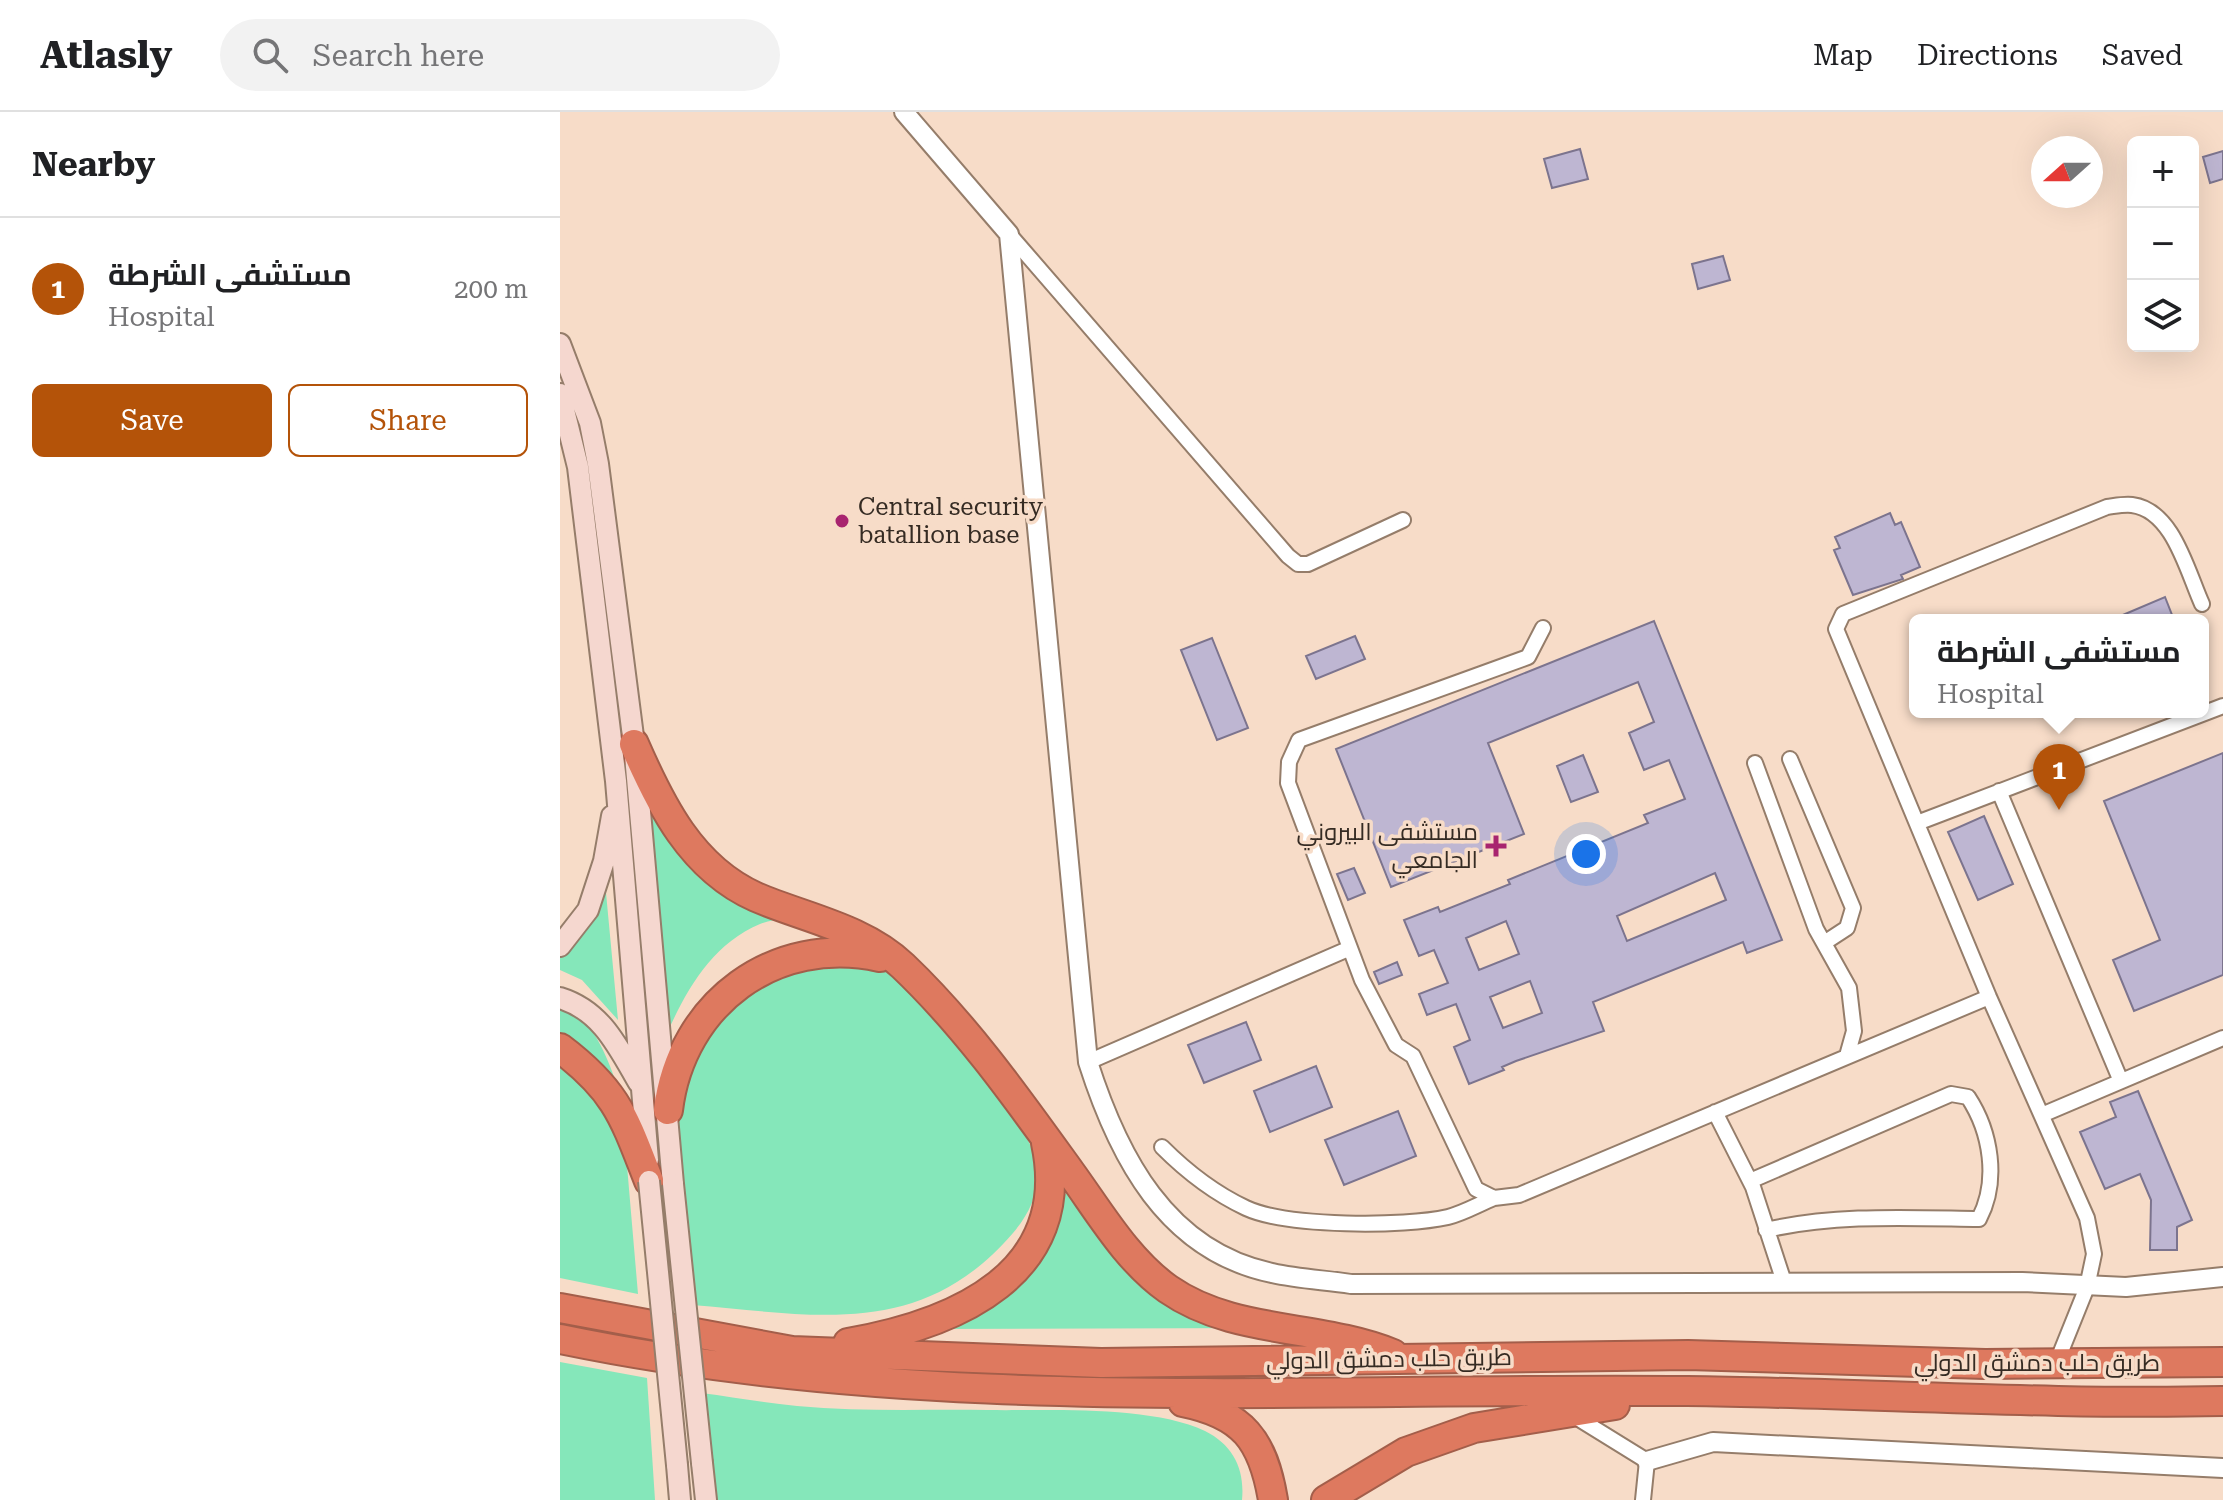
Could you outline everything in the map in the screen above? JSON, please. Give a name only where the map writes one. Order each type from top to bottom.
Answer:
[{"type":"highway","points":[[634,744],[661,806],[685,838],[712,866],[755,896],[842,929],[900,963],[977,1046],[1134,1259],[1183,1299],[1235,1320],[1359,1340],[1405,1359]]},
{"type":"highway","points":[[668,1110],[675,1073],[695,1030],[725,995],[755,973],[790,959],[826,952],[864,954],[900,963]]},
{"type":"highway","points":[[560,1048],[597,1078],[622,1110],[661,1182]]},
{"type":"highway","points":[[792,1351],[856,1342],[944,1317],[968,1306],[1010,1276],[1033,1246],[1048,1211],[1053,1176],[1045,1137]]},
{"type":"highway","name":"طريق حلب دمشق الدولي","points":[[560,1308],[792,1351],[1101,1363],[1688,1355],[2056,1364],[2223,1362]]},
{"type":"highway","name":"طريق حلب دمشق الدولي","points":[[560,1339],[735,1371],[953,1387],[1450,1394],[1686,1391],[2112,1403],[2223,1401]]},
{"type":"highway","points":[[1123,1390],[1217,1409],[1254,1437],[1268,1469],[1273,1500]]},
{"type":"highway","points":[[1326,1500],[1406,1452],[1461,1433],[1686,1391]]},
{"type":"main road","points":[[560,344],[590,423],[598,464],[634,744],[668,1110],[661,1182],[680,1500]]},
{"type":"main road","points":[[560,394],[578,467],[616,781],[643,1090],[661,1182],[706,1500]]},
{"type":"main road","points":[[560,946],[588,910],[604,861],[616,781]]},
{"type":"main road","points":[[560,998],[588,1011],[612,1036],[643,1090]]},
{"type":"street","points":[[904,112],[1288,556],[1298,564],[1308,564],[1403,520]]},
{"type":"street","points":[[1009,234],[1088,1062],[1108,1123],[1132,1170],[1167,1213],[1208,1248],[1270,1273],[1351,1284],[2022,1282],[2126,1287],[2223,1277]]},
{"type":"street","points":[[2056,1364],[2087,1287],[2094,1254],[2087,1218],[2044,1114],[1989,997],[1836,629],[1843,614],[2107,507],[2132,504],[2154,512],[2170,534],[2202,604]]},
{"type":"street","points":[[1494,1198],[1476,1189],[1413,1056],[1396,1045],[1348,949],[1288,783],[1289,762],[1299,740],[1528,657],[1543,628]]},
{"type":"street","points":[[1917,823],[2191,718]]},
{"type":"street","points":[[1790,759],[1853,908],[1847,928],[1824,943]]},
{"type":"street","points":[[1755,763],[1824,943],[1849,988],[1854,1031],[1847,1056]]},
{"type":"street","points":[[1999,791],[2120,1079]]},
{"type":"street","points":[[1088,1062],[1348,949]]},
{"type":"street","points":[[1162,1147],[1212,1189],[1250,1210],[1287,1217],[1374,1225],[1450,1217],[1494,1198],[1519,1195],[1989,997]]},
{"type":"street","points":[[2044,1114],[2120,1079],[2223,1038]]},
{"type":"street","points":[[1750,1181],[1951,1094],[1968,1097],[1981,1116],[1991,1161],[1988,1202],[1979,1219],[1863,1218],[1802,1222],[1766,1230]]},
{"type":"street","points":[[1715,1112],[1750,1181],[1784,1282]]},
{"type":"street","points":[[1571,1414],[1647,1461],[1713,1442],[2223,1468]]},
{"type":"street","points":[[1643,1500],[1647,1461]]},
{"type":"green space","points":[[646,794],[677,840],[810,916],[760,924],[729,943],[704,968],[668,1031]]},
{"type":"green space","points":[[603,861],[618,1020],[582,980],[560,970],[560,936],[575,924]]},
{"type":"green space","points":[[774,955],[897,969],[967,1055],[1030,1144],[1037,1183],[1027,1214],[1013,1233],[978,1267],[941,1291],[904,1305],[864,1313],[824,1315],[692,1305],[674,1110],[688,1052]]},
{"type":"green space","points":[[560,999],[592,1030],[622,1100],[580,1048],[560,1034]]},
{"type":"green space","points":[[560,1060],[591,1088],[626,1154],[638,1294],[560,1278]]},
{"type":"green space","points":[[1070,1187],[1124,1261],[1267,1328],[916,1329],[965,1309],[1056,1208]]},
{"type":"green space","points":[[560,1362],[647,1378],[655,1500],[560,1500]]},
{"type":"green space","points":[[701,1393],[821,1408],[1068,1410],[1156,1417],[1205,1431],[1223,1443],[1239,1468],[1242,1500],[713,1500]]},
{"type":"building","points":[[1580,149],[1588,179],[1552,188],[1544,159]]},
{"type":"building","points":[[2223,151],[2223,179],[2210,183],[2203,157]]},
{"type":"building","points":[[1723,256],[1730,280],[1698,289],[1692,264]]},
{"type":"building","points":[[1890,513],[1895,525],[1901,522],[1920,567],[1901,575],[1903,579],[1853,595],[1834,550],[1840,548],[1835,537]]},
{"type":"building","points":[[2165,597],[2172,614],[2125,614]]},
{"type":"building","points":[[1654,621],[1782,940],[1747,953],[1743,942],[1593,1002],[1604,1031],[1516,1061],[1502,1067],[1504,1070],[1469,1084],[1454,1047],[1470,1040],[1456,1004],[1427,1015],[1419,994],[1448,983],[1434,950],[1419,956],[1404,920],[1438,907],[1440,912],[1510,884],[1508,880],[1648,823],[1644,815],[1685,799],[1669,760],[1644,770],[1629,733],[1654,722],[1638,682],[1488,743],[1524,834],[1391,887],[1336,749]],"holes":[[[1715,873],[1726,900],[1627,941],[1617,916]],[[1506,921],[1519,954],[1479,970],[1466,938]],[[1530,981],[1542,1013],[1503,1028],[1490,997]]]},
{"type":"building","points":[[1355,636],[1365,659],[1316,679],[1306,656]]},
{"type":"building","points":[[1212,638],[1248,728],[1217,740],[1181,650]]},
{"type":"building","points":[[2223,753],[2223,975],[2134,1011],[2113,960],[2160,940],[2104,801]]},
{"type":"building","points":[[1583,755],[1598,792],[1571,802],[1557,766]]},
{"type":"building","points":[[1984,816],[2013,884],[1978,900],[1948,832]]},
{"type":"building","points":[[1354,868],[1365,893],[1348,900],[1337,874]]},
{"type":"building","points":[[1397,962],[1402,975],[1379,984],[1374,972]]},
{"type":"building","points":[[1246,1022],[1261,1060],[1204,1083],[1188,1045]]},
{"type":"building","points":[[1316,1066],[1332,1107],[1270,1132],[1254,1091]]},
{"type":"building","points":[[2138,1091],[2192,1220],[2177,1227],[2177,1250],[2150,1250],[2151,1200],[2140,1174],[2105,1189],[2080,1132],[2116,1117],[2110,1102]]},
{"type":"building","points":[[1398,1111],[1416,1156],[1344,1185],[1325,1140]]},
{"type":"place","name":"Central security batallion base","points":[[842,521]]},
{"type":"place","name":"مستشفى الشرطة","points":[[2059,810]]},
{"type":"place","name":"مستشفى البيروني الجامعي","points":[[1496,846]]}]
